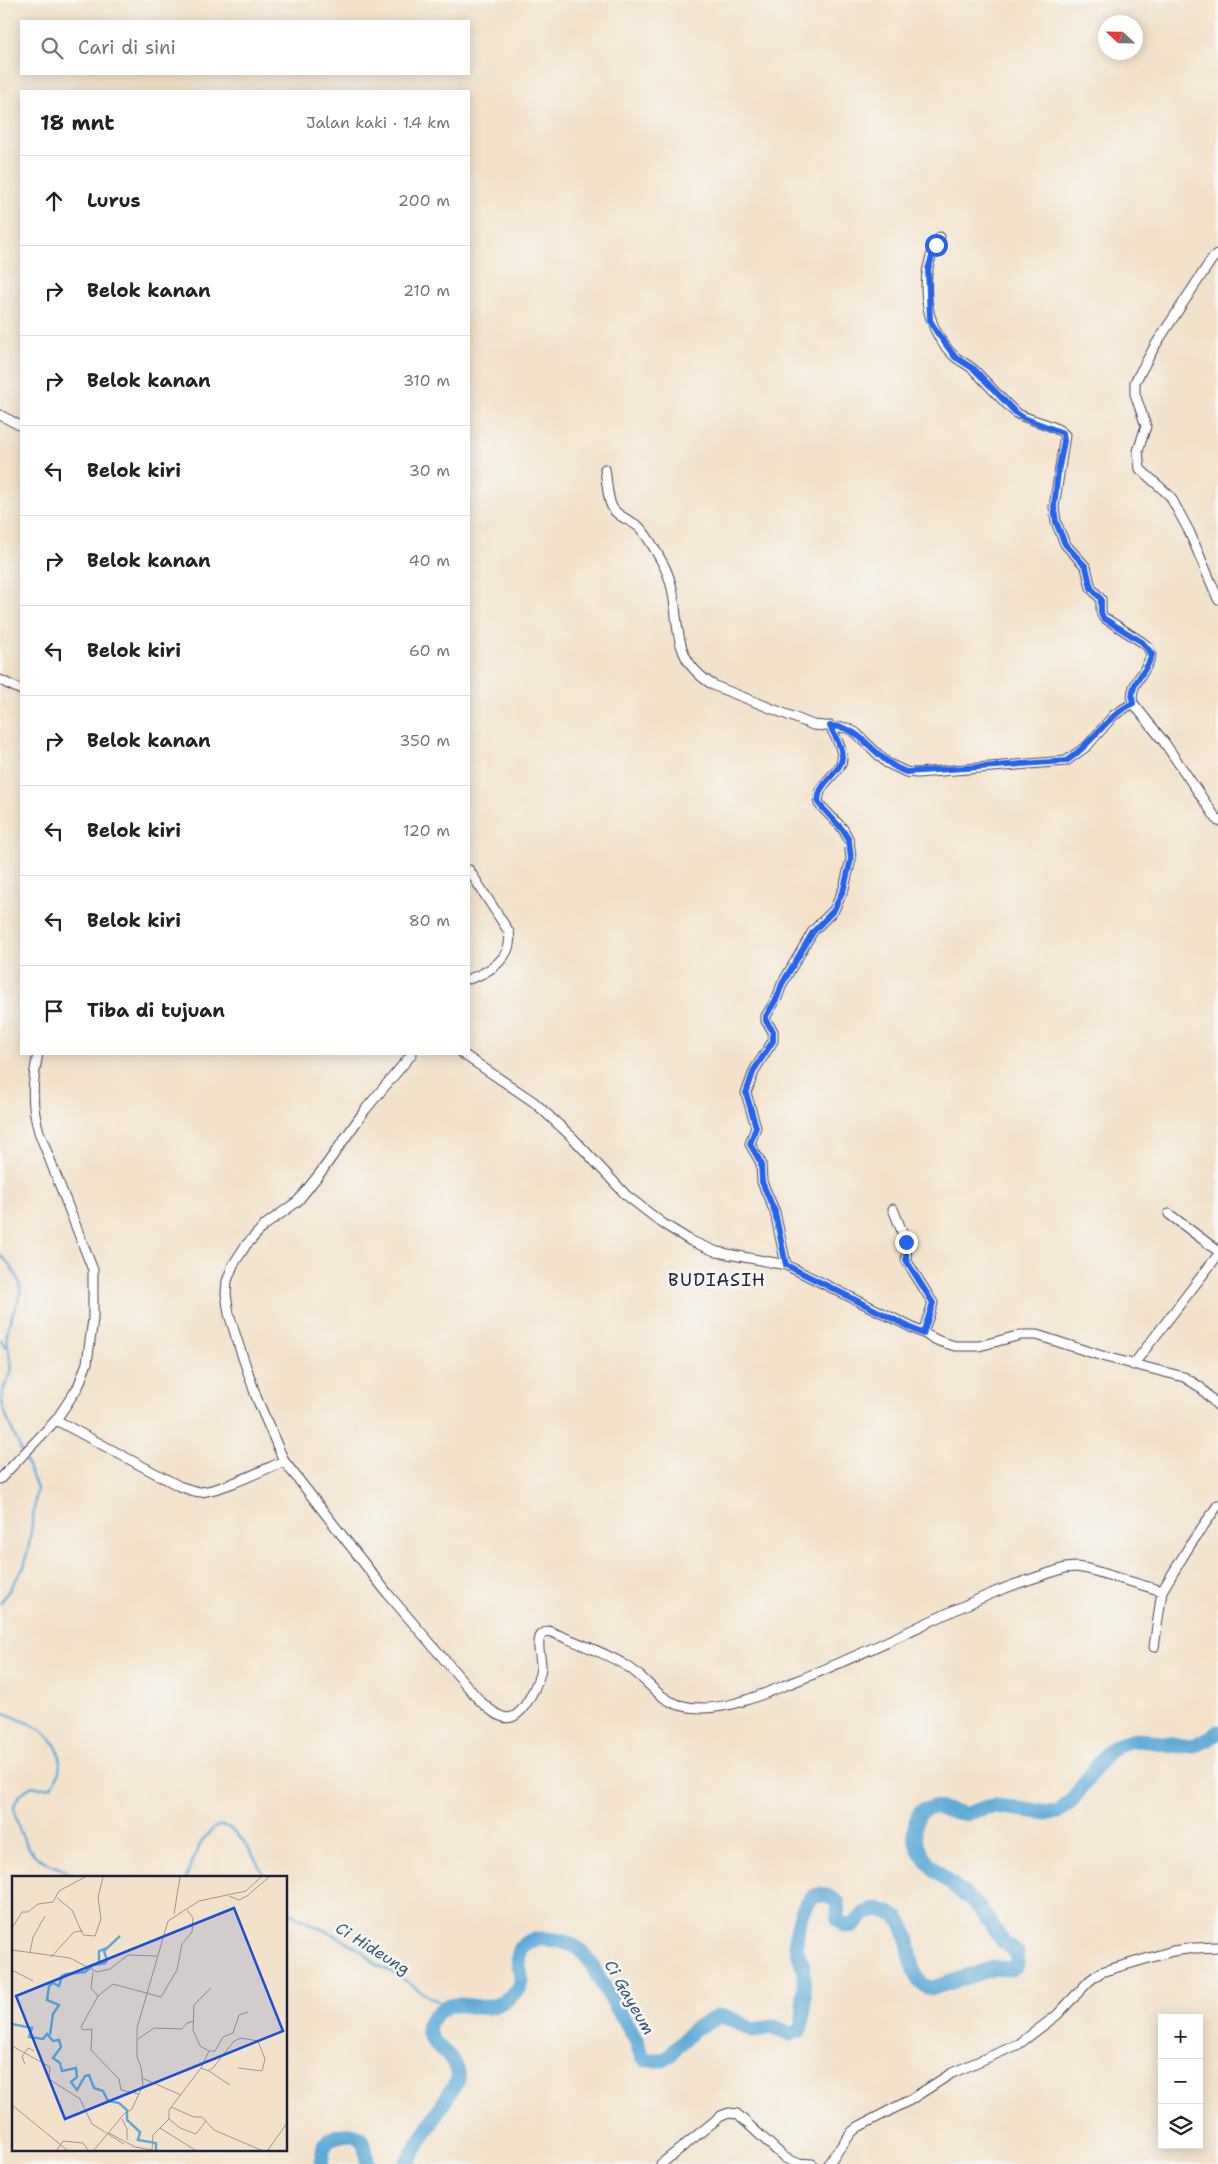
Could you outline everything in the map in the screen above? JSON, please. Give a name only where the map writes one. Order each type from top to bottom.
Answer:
[{"type":"street","points":[[940,237],[933,249],[928,269],[930,320],[955,357],[974,369],[1016,413],[1024,418],[1060,431],[1064,435],[1054,507],[1061,537],[1068,549],[1086,567],[1091,588],[1101,599],[1103,618],[1142,642],[1152,654],[1133,688],[1133,703],[1164,742],[1218,821]]},
{"type":"street","points":[[1218,254],[1212,259],[1156,344],[1138,376],[1134,388],[1146,426],[1138,451],[1140,469],[1170,496],[1189,531],[1218,599]]},
{"type":"street","points":[[0,415],[20,425]]},
{"type":"street","points":[[605,470],[612,507],[619,515],[640,528],[663,564],[671,587],[681,649],[700,678],[715,686],[813,725],[843,726],[852,730],[887,763],[906,772],[990,768],[1017,763],[1066,761],[1087,746],[1114,715],[1133,703]]},
{"type":"street","points":[[0,680],[20,690]]},
{"type":"street","points":[[786,1265],[775,1212],[762,1182],[761,1163],[750,1144],[756,1127],[746,1093],[754,1070],[773,1041],[773,1031],[766,1021],[766,1016],[777,998],[782,984],[813,932],[834,910],[844,888],[851,859],[849,840],[842,829],[819,804],[818,799],[822,788],[842,761],[842,755],[830,726]]},
{"type":"street","points":[[470,872],[509,932],[511,941],[508,951],[498,964],[470,980]]},
{"type":"street","points":[[0,1478],[56,1420],[78,1387],[87,1363],[93,1319],[94,1287],[92,1270],[86,1250],[39,1132],[33,1111],[33,1092],[38,1055]]},
{"type":"street","points":[[411,1055],[401,1064],[365,1110],[298,1201],[265,1225],[246,1245],[234,1265],[228,1281],[226,1294],[229,1314],[258,1399],[284,1462],[388,1594],[480,1701],[498,1716],[504,1718],[517,1716],[532,1694],[541,1668],[540,1637],[549,1631],[623,1663],[637,1673],[666,1700],[694,1708],[717,1707],[748,1700],[836,1666],[994,1592],[1065,1568],[1088,1569],[1162,1591]]},
{"type":"street","points":[[465,1055],[502,1078],[539,1106],[573,1138],[626,1194],[662,1223],[704,1248],[786,1265],[939,1341],[967,1347],[1021,1335],[1037,1335],[1133,1365],[1184,1377],[1200,1387],[1218,1406]]},
{"type":"street","points":[[893,1209],[907,1244],[906,1260],[933,1303],[923,1334]]},
{"type":"street","points":[[1133,1365],[1218,1253],[1169,1214]]},
{"type":"street","points":[[56,1420],[178,1486],[192,1491],[200,1492],[219,1487],[284,1462]]},
{"type":"street","points":[[1154,1647],[1162,1591],[1190,1545],[1218,1505]]},
{"type":"street","points":[[828,2164],[858,2126],[910,2100],[952,2073],[1019,2044],[1057,2015],[1097,1974],[1118,1966],[1173,1951],[1218,1947]]},
{"type":"street","points":[[661,2164],[721,2116],[729,2113],[737,2114],[785,2158],[798,2163],[812,2164]]},
{"type":"waterway","name":"Ci Hideung","points":[[0,1256],[6,1260],[13,1270],[20,1288],[18,1303],[8,1326],[7,1340],[11,1368],[3,1390],[2,1402],[22,1452]]},
{"type":"waterway","points":[[0,1340],[6,1346]]},
{"type":"waterway","name":"Ci Hideung","points":[[0,1604],[24,1567],[29,1545],[37,1488],[24,1457]]},
{"type":"waterway","name":"Ci Hideung","points":[[0,1711],[39,1729],[54,1742],[60,1762],[57,1778],[51,1787],[41,1788],[32,1786],[25,1791],[16,1800],[14,1811],[23,1838],[34,1855],[76,1876]]},
{"type":"waterway","name":"Ci Gayeum","points":[[406,2164],[458,2079],[458,2070],[455,2063],[432,2039],[428,2024],[437,2013],[446,2007],[455,2005],[492,2006],[512,1995],[521,1982],[518,1957],[520,1950],[527,1943],[533,1940],[548,1939],[570,1944],[580,1950],[591,1963],[637,2042],[641,2055],[646,2060],[663,2060],[694,2029],[719,2016],[729,2018],[753,2030],[774,2027],[791,2034],[799,2031],[803,2011],[804,1981],[803,1967],[796,1948],[797,1933],[806,1904],[812,1898],[819,1895],[828,1896],[838,1903],[838,1919],[845,1926],[854,1925],[865,1913],[877,1909],[896,1917],[905,1930],[914,1971],[924,1985],[933,1988],[994,1968],[1011,1969],[1016,1967],[1018,1963],[1017,1953],[1002,1940],[979,1908],[940,1875],[921,1852],[915,1839],[915,1826],[921,1811],[933,1807],[966,1814],[996,1806],[1048,1813],[1059,1812],[1072,1800],[1107,1753],[1118,1745],[1141,1740],[1186,1746],[1201,1743],[1218,1732]]},
{"type":"waterway","name":"Ci Hideung","points":[[187,1876],[202,1841],[212,1829],[218,1826],[225,1826],[239,1836],[264,1876]]},
{"type":"waterway","name":"Ci Hideung","points":[[288,1913],[361,1950],[377,1965],[396,1974],[426,1995],[447,2006]]},
{"type":"waterway","name":"Ci Gayeum","points":[[321,2164],[326,2144],[329,2140],[340,2135],[351,2135],[361,2140],[364,2144],[368,2164]]},
{"type":"district","name":"BUDIASIH","points":[[717,1280]]},
{"type":"route","points":[[906,1242],[906,1260],[933,1303],[923,1334],[786,1265],[775,1212],[762,1182],[761,1163],[750,1144],[756,1127],[746,1093],[754,1070],[773,1041],[773,1031],[766,1021],[766,1016],[777,998],[782,984],[813,932],[827,920],[834,910],[844,888],[851,859],[849,840],[831,815],[819,804],[818,799],[822,788],[842,761],[838,743],[830,726],[843,726],[852,730],[887,763],[906,772],[917,773],[990,768],[1017,763],[1066,761],[1087,746],[1114,715],[1133,703],[1131,697],[1134,684],[1145,669],[1152,654],[1142,642],[1103,618],[1100,596],[1090,586],[1086,567],[1068,549],[1061,537],[1054,514],[1054,507],[1064,441],[1063,433],[1016,413],[974,369],[955,357],[930,320],[927,282],[928,269],[933,249],[936,245]]}]
